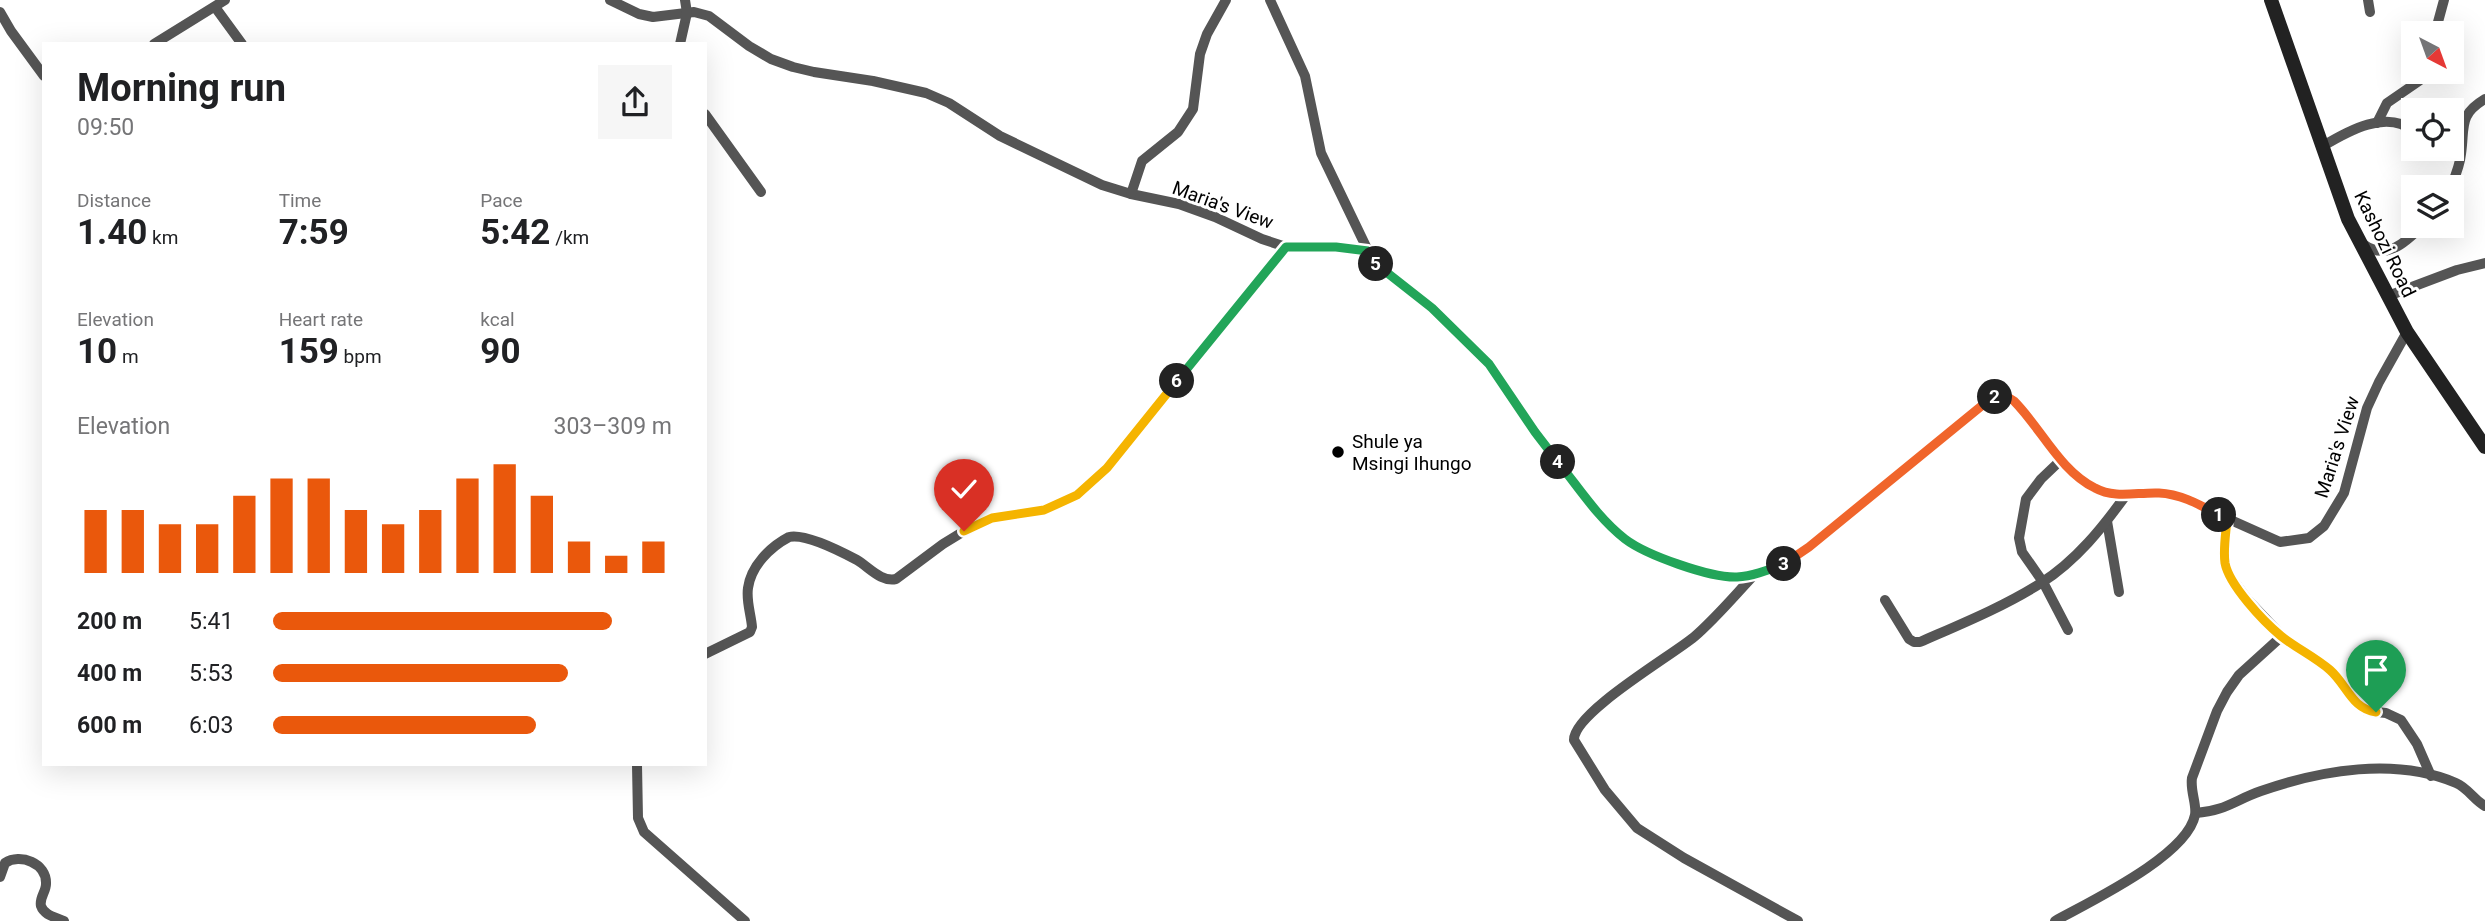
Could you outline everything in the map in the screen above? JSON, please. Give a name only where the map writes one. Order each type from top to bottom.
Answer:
[{"type":"main road","name":"Kashozi Road","points":[[2271,0],[2348,219],[2407,332],[2485,447]]},
{"type":"street","points":[[156,42],[225,0]]},
{"type":"street","name":"Maria's View","points":[[610,0],[639,14],[653,17],[694,12],[709,16],[771,59],[814,72],[873,81],[938,98],[1000,136],[1089,179],[1131,194],[1179,204],[1286,247],[1336,247],[1368,251],[1381,270],[1432,308],[1489,364],[1543,443],[1601,517],[1627,541],[1700,571],[1734,577],[1754,575],[1784,564],[1809,547],[1990,399],[2000,395],[2014,401],[2078,478],[2094,488],[2106,493],[2126,495],[2160,493],[2177,496],[2280,542],[2309,538],[2324,526],[2344,493],[2372,395],[2407,332]]},
{"type":"street","points":[[680,42],[687,13],[685,0]]},
{"type":"street","points":[[1131,194],[1142,161],[1178,132],[1193,109],[1200,54],[1207,34],[1226,0]]},
{"type":"street","points":[[1270,0],[1304,76],[1321,153],[1368,251]]},
{"type":"street","points":[[2368,0],[2370,12]]},
{"type":"street","points":[[2438,21],[2444,0]]},
{"type":"street","points":[[215,7],[241,42]]},
{"type":"street","points":[[0,12],[42,73]]},
{"type":"street","points":[[2377,123],[2387,103],[2415,84]]},
{"type":"street","points":[[2464,119],[2469,111],[2485,99]]},
{"type":"street","points":[[707,117],[761,192]]},
{"type":"street","points":[[2323,146],[2356,128],[2392,121],[2401,124]]},
{"type":"street","points":[[2361,243],[2372,251],[2382,252],[2396,247],[2407,238]]},
{"type":"street","points":[[707,653],[750,632],[752,627],[747,589],[751,578],[766,554],[789,537],[806,537],[857,560],[885,579],[891,580],[979,523],[992,518],[1044,510],[1077,495],[1107,468],[1133,438],[1286,247]]},
{"type":"street","points":[[2388,296],[2485,258]]},
{"type":"street","points":[[2457,270],[2485,263]]},
{"type":"street","points":[[2062,459],[2026,499],[2019,538],[2022,552],[2043,582],[2068,630]]},
{"type":"street","points":[[1885,600],[1909,639],[1914,642],[1920,642],[1972,620],[2043,582],[2075,555],[2107,521],[2126,495]]},
{"type":"street","points":[[2227,519],[2225,562],[2228,573],[2246,599],[2282,636],[2330,669],[2350,696],[2366,711],[2386,713],[2401,720],[2417,744],[2431,776]]},
{"type":"street","points":[[2107,521],[2119,592]]},
{"type":"street","points":[[1754,575],[1694,637],[1587,715],[1576,727],[1574,740],[1605,790],[1637,828],[1684,858],[1798,921]]},
{"type":"street","points":[[2055,921],[2103,895],[2178,844],[2189,830],[2196,813],[2191,789],[2192,778],[2217,711],[2239,675],[2282,636]]},
{"type":"street","points":[[637,766],[638,818],[645,832],[745,921]]},
{"type":"street","points":[[2196,813],[2222,809],[2252,794],[2278,786],[2373,766],[2431,776],[2464,787],[2485,806]]},
{"type":"street","points":[[0,877],[5,863],[17,858],[27,859],[44,874],[47,882],[40,902],[42,908],[46,913],[64,921]]},
{"type":"place","name":"Shule ya Msingi Ihungo","points":[[1338,452]]},
{"type":"route","points":[[964,531],[992,518],[1044,510],[1077,495],[1087,487],[1133,438],[1186,368],[1286,247],[1336,247],[1368,251],[1381,270],[1432,308],[1489,364],[1535,432],[1601,517],[1627,541],[1668,560],[1700,571],[1734,577],[1754,575],[1784,564],[1809,547],[1990,399],[2006,396],[2026,413],[2078,478],[2094,488],[2106,493],[2126,495],[2160,493],[2177,496],[2227,519],[2225,562],[2228,573],[2246,599],[2282,636],[2330,669],[2359,706],[2366,711],[2376,712]]}]
